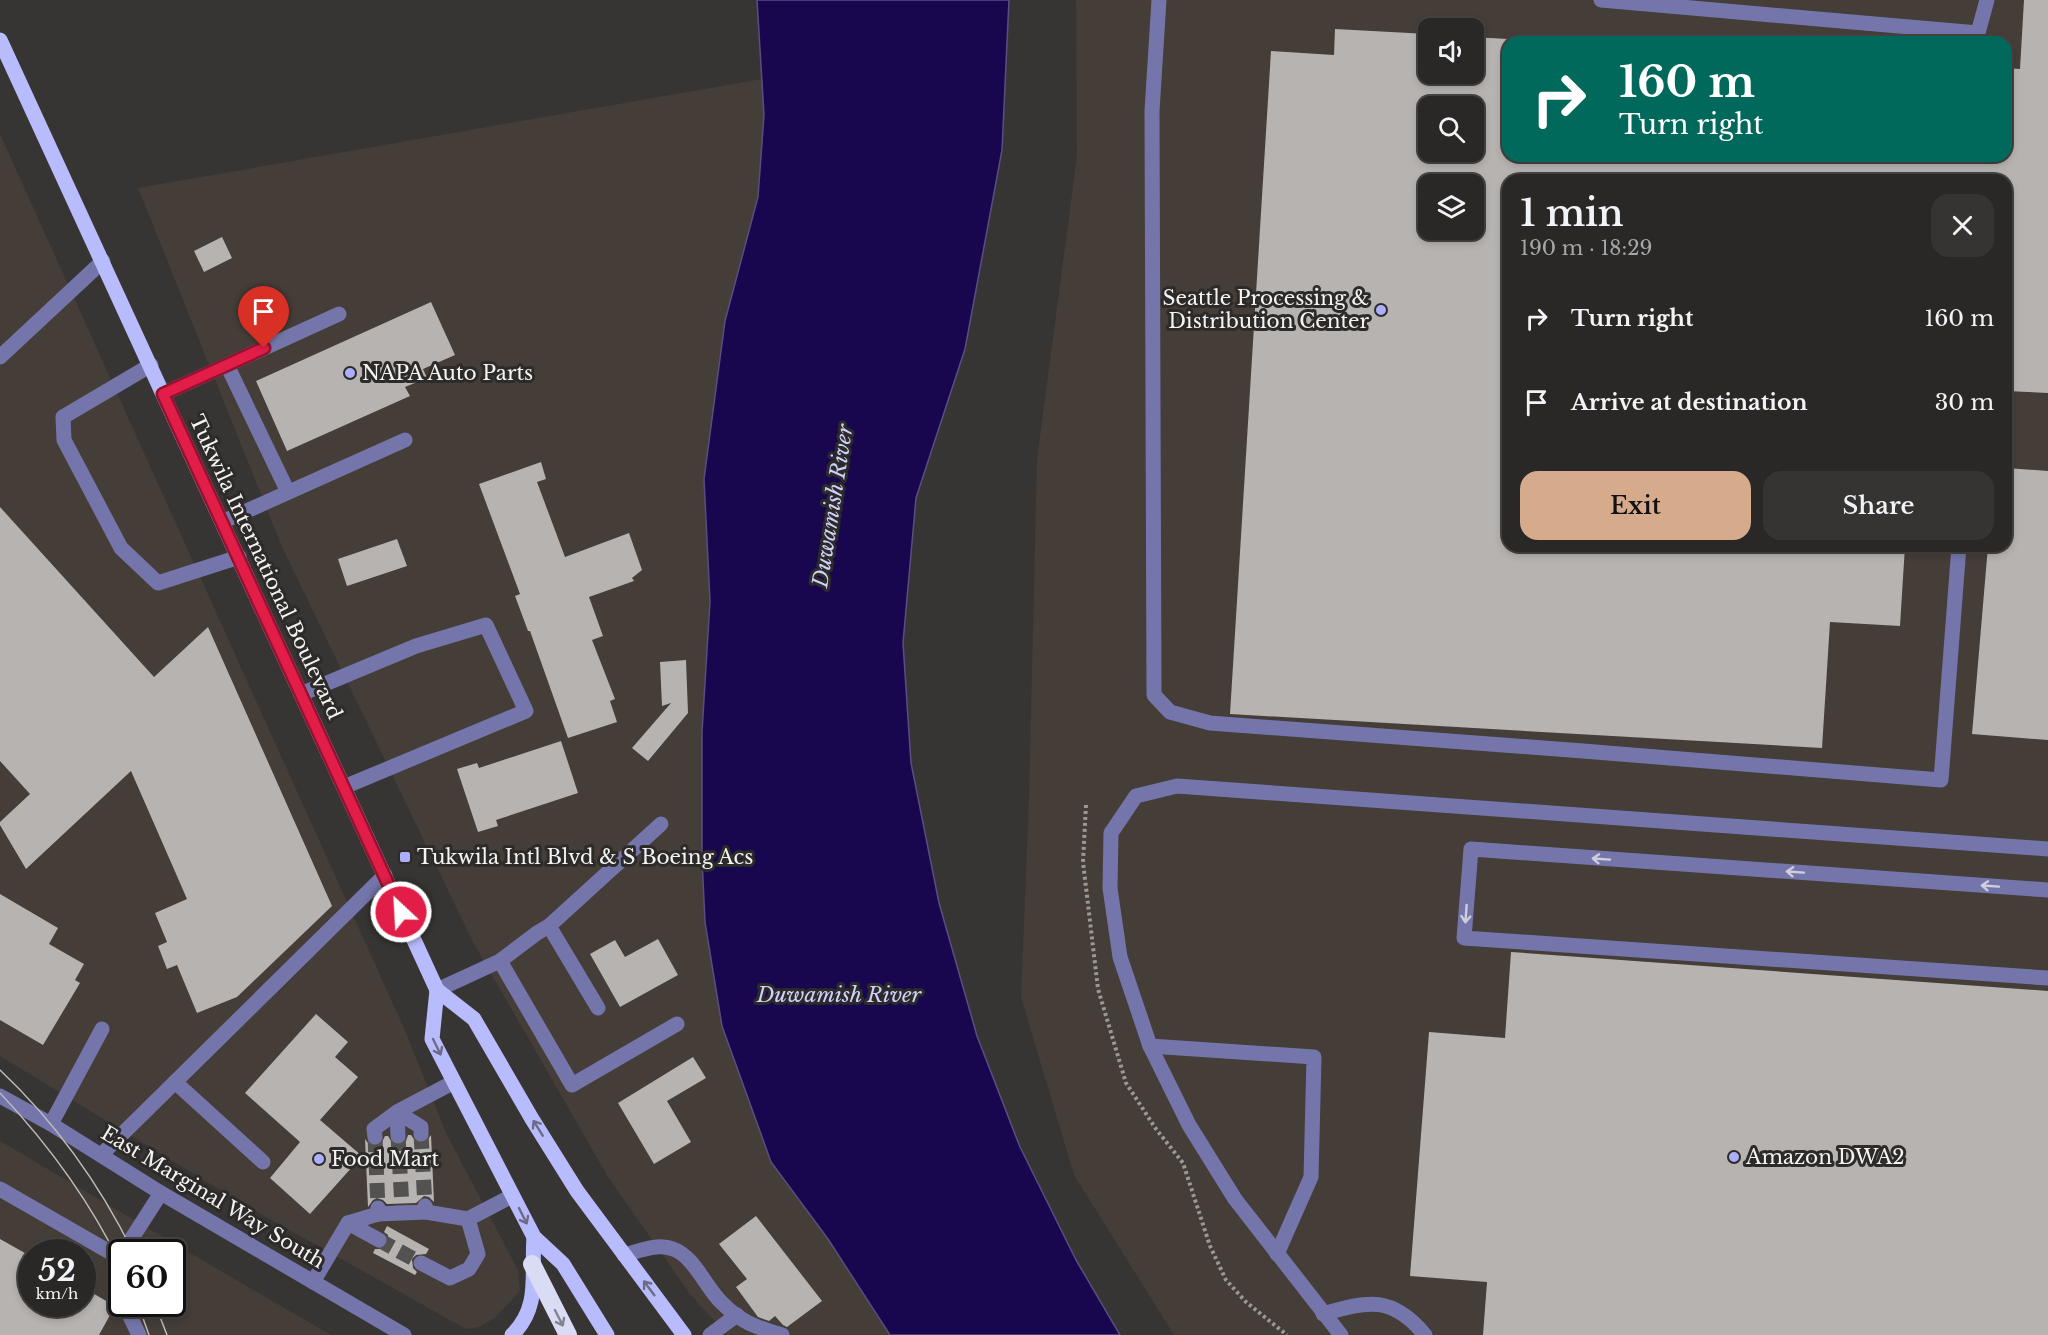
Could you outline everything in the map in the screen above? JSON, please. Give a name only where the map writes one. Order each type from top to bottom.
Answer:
[{"type":"highway","points":[[532,1264],[568,1335]]},
{"type":"main road","name":"Tukwila International Boulevard","points":[[0,40],[437,990]]},
{"type":"main road","points":[[437,990],[432,1039],[534,1237],[563,1264],[607,1335]]},
{"type":"main road","points":[[437,990],[474,1019],[577,1191],[684,1335]]},
{"type":"main road","points":[[512,1335],[523,1324],[532,1304],[534,1237]]},
{"type":"street","points":[[1601,0],[1978,33],[1987,0]]},
{"type":"street","points":[[1162,1],[1152,111],[1154,695],[1170,712],[1210,723],[1941,780],[1959,552]]},
{"type":"street","points":[[0,357],[103,261]]},
{"type":"street","points":[[163,394],[339,314]]},
{"type":"street","points":[[151,365],[63,417],[64,440],[121,548],[158,583],[238,557]]},
{"type":"street","points":[[227,365],[288,492]]},
{"type":"street","points":[[222,522],[405,440]]},
{"type":"street","points":[[301,694],[416,646],[486,625],[526,711],[344,787]]},
{"type":"street","points":[[1341,1335],[1235,1199],[1189,1125],[1150,1046],[1120,957],[1110,888],[1112,833],[1136,796],[1177,786],[2048,849]]},
{"type":"street","points":[[437,990],[500,961],[537,933],[549,927],[661,824]]},
{"type":"street","points":[[2048,890],[1471,849],[1464,938],[2048,978]]},
{"type":"street","points":[[101,1155],[385,875]]},
{"type":"street","points":[[549,927],[598,1008]]},
{"type":"street","points":[[500,961],[572,1085],[677,1024]]},
{"type":"street","points":[[51,1124],[102,1029]]},
{"type":"street","points":[[1150,1046],[1314,1057],[1311,1177],[1277,1254]]},
{"type":"street","points":[[175,1082],[263,1162]]},
{"type":"street","points":[[375,1137],[374,1129],[397,1112],[454,1082]]},
{"type":"street","name":"East Marginal Way South","points":[[0,1096],[51,1124],[161,1193],[404,1335]]},
{"type":"street","points":[[397,1112],[421,1127],[421,1134]]},
{"type":"street","points":[[397,1112],[398,1136]]},
{"type":"street","points":[[0,1189],[108,1247]]},
{"type":"street","points":[[132,1239],[161,1193]]},
{"type":"street","points":[[313,1282],[348,1223],[378,1211],[426,1209],[468,1219],[512,1196]]},
{"type":"street","points":[[421,1263],[450,1278],[470,1269],[477,1254],[468,1219]]},
{"type":"street","points":[[348,1223],[379,1240]]},
{"type":"street","points":[[624,1255],[661,1246],[673,1249],[685,1256],[721,1302],[748,1324],[782,1335]]},
{"type":"street","points":[[1323,1314],[1359,1304],[1391,1306],[1414,1322],[1425,1335]]},
{"type":"street","points":[[710,1335],[737,1315]]},
{"type":"street","points":[[130,1317],[139,1335]]},
{"type":"shaded area","points":[[1076,0],[2048,0],[2048,1335],[1174,1335],[1074,1175],[1021,997],[1029,799],[1037,459],[1077,156]]},
{"type":"shaded area","points":[[762,79],[764,115],[758,197],[725,321],[702,732],[702,858],[705,922],[722,1026],[771,1162],[828,1239],[890,1335],[727,1335],[690,1294],[608,1177],[473,942],[283,549],[138,188]]},
{"type":"shaded area","points":[[0,134],[403,1026],[446,1133],[518,1270],[520,1291],[496,1317],[480,1327],[466,1329],[243,1204],[0,1056]]},
{"type":"shaded area","points":[[0,1141],[166,1239],[108,1239],[108,1317],[186,1317],[186,1251],[331,1335],[0,1335]]},
{"type":"water","name":"Duwamish River","points":[[757,0],[1009,0],[1002,150],[965,349],[916,498],[903,643],[911,763],[939,903],[977,1036],[1020,1147],[1076,1260],[1120,1335],[890,1335],[828,1239],[771,1162],[722,1026],[705,922],[702,858],[702,732],[710,601],[704,479],[725,321],[758,197],[764,115]]},
{"type":"building","name":"Seattle Processing & Distribution Center","points":[[2024,0],[2048,0],[2048,393],[2012,391],[2012,174],[1502,174],[1502,552],[1905,552],[1900,626],[1830,622],[1822,748],[1230,714],[1271,51],[1334,55],[1335,29],[1418,33],[1418,84],[1484,84],[1484,38],[1502,39],[1502,162],[2012,162],[2012,68],[2020,69]]},
{"type":"building","points":[[222,237],[232,258],[204,272],[194,251]]},
{"type":"building","name":"NAPA Auto Parts","points":[[431,302],[455,355],[423,369],[427,378],[405,387],[410,396],[287,451],[256,381]]},
{"type":"building","points":[[541,462],[546,479],[537,482],[565,557],[629,533],[642,570],[632,578],[634,581],[589,597],[603,636],[592,640],[615,699],[610,701],[617,722],[568,738],[530,631],[528,631],[515,596],[520,594],[479,484]]},
{"type":"building","points":[[2012,468],[2048,471],[2048,740],[1972,734],[1987,552],[2012,552]]},
{"type":"building","points":[[0,507],[154,677],[208,627],[332,906],[237,997],[197,1013],[177,965],[167,969],[158,946],[167,942],[155,913],[187,899],[131,771],[26,869],[0,825],[0,822],[30,794],[0,761]]},
{"type":"building","points":[[397,539],[407,566],[347,586],[338,559]]},
{"type":"building","points":[[686,660],[688,713],[648,761],[632,748],[671,703],[662,706],[660,662]]},
{"type":"building","points":[[561,741],[578,793],[496,820],[498,826],[478,832],[457,769],[477,763],[479,768]]},
{"type":"building","points":[[0,894],[58,928],[49,944],[84,964],[75,980],[80,983],[43,1045],[0,1020]]},
{"type":"building","points":[[658,939],[678,975],[620,1007],[590,954],[615,940],[625,957]]},
{"type":"building","name":"Amazon DWA2","points":[[1511,952],[2048,991],[2048,1335],[1483,1335],[1487,1282],[1410,1276],[1429,1032],[1505,1038]]},
{"type":"building","points":[[316,1014],[348,1042],[335,1057],[358,1077],[320,1120],[362,1156],[310,1214],[270,1178],[300,1142],[245,1093]]},
{"type":"building","points":[[693,1057],[706,1078],[667,1101],[691,1142],[654,1164],[618,1103]]},
{"type":"building","points":[[408,1135],[422,1144],[431,1135],[434,1202],[424,1196],[416,1203],[387,1204],[377,1198],[368,1207],[365,1139],[376,1147],[381,1144],[385,1136],[388,1136],[393,1144],[399,1146],[406,1141]]},
{"type":"building","points":[[756,1216],[822,1301],[787,1327],[775,1316],[769,1321],[758,1317],[736,1287],[747,1279],[719,1244]]},
{"type":"building","points":[[387,1226],[429,1249],[426,1254],[416,1255],[412,1259],[413,1268],[417,1272],[415,1275],[373,1253],[375,1249],[384,1249],[388,1244],[388,1235],[384,1232]]},
{"type":"building","points":[[0,1239],[18,1249],[18,1317],[96,1317],[96,1295],[108,1302],[109,1317],[99,1335],[0,1335]]},
{"type":"tunnel","points":[[421,1134],[425,1206]]},
{"type":"tunnel","points":[[398,1136],[402,1207]]},
{"type":"tunnel","points":[[375,1137],[378,1208]]},
{"type":"tunnel","points":[[379,1240],[421,1263]]},
{"type":"tram line","points":[[0,1070],[57,1132],[91,1178],[126,1239]]},
{"type":"tram line","points":[[0,1093],[52,1154],[83,1198],[108,1239]]},
{"type":"tram line","points":[[143,1317],[149,1335]]},
{"type":"tram line","points":[[160,1317],[167,1335]]},
{"type":"place","name":"Seattle Processing & Distribution Center","points":[[1381,310]]},
{"type":"place","name":"NAPA Auto Parts","points":[[350,373]]},
{"type":"place","name":"Tukwila Intl Blvd & S Boeing Acs","points":[[405,857]]},
{"type":"place","name":"Amazon DWA2","points":[[1734,1157]]},
{"type":"place","name":"Food Mart","points":[[319,1159]]},
{"type":"route","points":[[264,348],[163,394],[401,912]]}]
